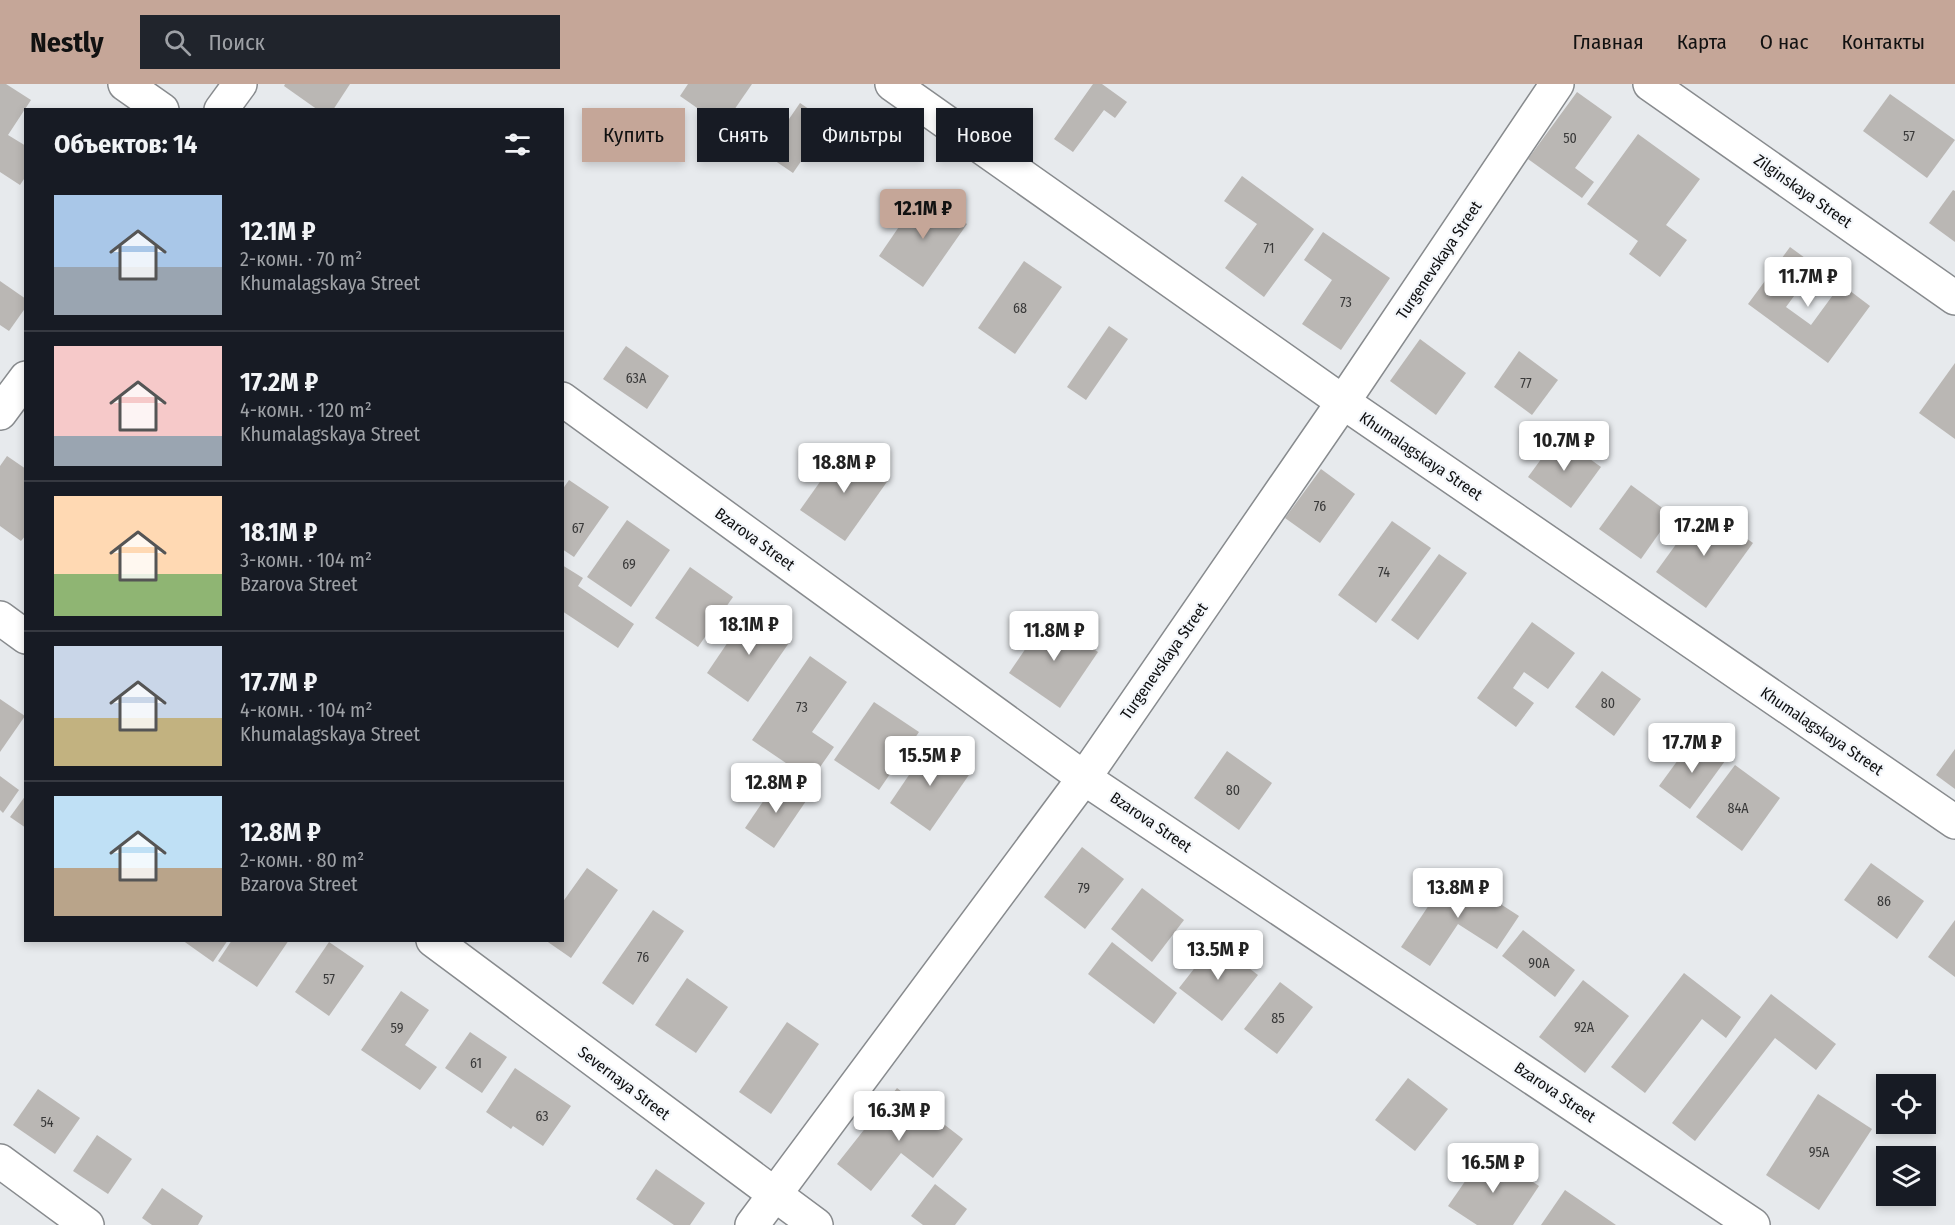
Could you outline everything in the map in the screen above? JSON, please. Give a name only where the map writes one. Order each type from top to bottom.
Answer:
[{"type":"street","points":[[125,84],[159,108]]},
{"type":"street","points":[[222,108],[240,84]]},
{"type":"street","name":"Khumalagskaya Street","points":[[892,84],[1343,402],[1955,822]]},
{"type":"street","name":"Turgenevskaya Street","points":[[753,1225],[1084,778],[1343,402],[1557,84]]},
{"type":"street","name":"Zilginskaya Street","points":[[1650,84],[1955,298]]},
{"type":"street","points":[[0,413],[24,381]]},
{"type":"street","name":"Bzarova Street","points":[[564,400],[1084,778],[1753,1225]]},
{"type":"street","points":[[0,618],[24,636]]},
{"type":"street","name":"Severnaya Street","points":[[436,942],[816,1225]]},
{"type":"street","points":[[0,1161],[87,1225]]},
{"type":"building","points":[[0,84],[6,84],[31,100],[8,135],[24,145],[24,179],[20,185],[0,172]]},
{"type":"building","points":[[285,84],[350,84],[334,108],[315,108],[284,86]]},
{"type":"building","points":[[688,84],[752,84],[735,108],[697,108],[680,96]]},
{"type":"building","points":[[1093,84],[1102,84],[1127,102],[1115,118],[1104,110],[1073,152],[1054,139]]},
{"type":"building","points":[[1577,92],[1612,117],[1575,168],[1594,182],[1582,198],[1528,159]]},
{"type":"building","points":[[1890,94],[1955,140],[1927,178],[1863,131]]},
{"type":"building","points":[[800,103],[807,108],[801,108],[801,161],[793,173],[777,162],[789,162],[789,119]]},
{"type":"building","points":[[1638,134],[1700,179],[1666,225],[1687,240],[1660,277],[1629,254],[1638,241],[1587,204]]},
{"type":"building","points":[[1242,176],[1314,229],[1264,297],[1225,268],[1257,224],[1224,201]]},
{"type":"building","points":[[1953,190],[1955,191],[1955,242],[1929,223]]},
{"type":"building","points":[[922,193],[967,224],[923,287],[879,256]]},
{"type":"building","points":[[1323,232],[1390,278],[1341,350],[1302,324],[1332,280],[1304,260]]},
{"type":"building","points":[[1790,247],[1816,266],[1786,307],[1811,325],[1841,284],[1870,306],[1828,363],[1748,304]]},
{"type":"building","points":[[1024,261],[1062,287],[1015,354],[978,328]]},
{"type":"building","points":[[0,281],[24,298],[24,310],[9,331],[0,325]]},
{"type":"building","points":[[1109,326],[1128,339],[1086,400],[1067,387]]},
{"type":"building","points":[[1420,339],[1466,373],[1436,415],[1390,381]]},
{"type":"building","points":[[626,346],[669,376],[647,409],[603,379]]},
{"type":"building","points":[[1519,351],[1558,380],[1532,415],[1494,387]]},
{"type":"building","points":[[1955,363],[1955,439],[1919,413]]},
{"type":"building","points":[[1558,436],[1601,467],[1571,508],[1528,477]]},
{"type":"building","points":[[844,448],[889,479],[845,541],[800,510]]},
{"type":"building","points":[[7,456],[24,468],[24,537],[21,541],[0,526],[0,466]]},
{"type":"building","points":[[1321,469],[1355,494],[1320,543],[1285,518]]},
{"type":"building","points":[[569,480],[609,507],[574,557],[564,550],[564,487]]},
{"type":"building","points":[[1631,485],[1672,515],[1641,559],[1599,529]]},
{"type":"building","points":[[1703,507],[1753,543],[1706,608],[1656,572]]},
{"type":"building","points":[[627,520],[670,550],[631,607],[587,577]]},
{"type":"building","points":[[1392,521],[1431,548],[1376,623],[1338,595]]},
{"type":"building","points":[[1439,554],[1467,573],[1418,640],[1391,620]]},
{"type":"building","points":[[564,566],[583,578],[578,586],[634,624],[618,648],[564,612]]},
{"type":"building","points":[[690,567],[733,597],[698,647],[655,618]]},
{"type":"building","points":[[749,611],[791,640],[748,702],[707,673]]},
{"type":"building","points":[[1047,617],[1098,652],[1060,708],[1009,673]]},
{"type":"building","points":[[1532,622],[1575,653],[1548,689],[1524,672],[1513,688],[1534,703],[1516,727],[1477,698]]},
{"type":"building","points":[[810,656],[847,682],[812,732],[834,747],[811,780],[752,740]]},
{"type":"building","points":[[1602,671],[1641,699],[1614,736],[1575,707]]},
{"type":"building","points":[[0,699],[24,717],[0,752]]},
{"type":"building","points":[[874,702],[919,732],[879,790],[834,760]]},
{"type":"building","points":[[1694,738],[1725,761],[1690,809],[1659,786]]},
{"type":"building","points":[[930,744],[971,772],[930,831],[890,803]]},
{"type":"building","points":[[1955,749],[1955,789],[1936,775]]},
{"type":"building","points":[[1227,751],[1272,783],[1239,830],[1194,798]]},
{"type":"building","points":[[1735,765],[1780,798],[1742,851],[1696,817]]},
{"type":"building","points":[[0,776],[19,790],[3,813],[0,810]]},
{"type":"building","points":[[777,781],[806,801],[774,848],[745,828]]},
{"type":"building","points":[[24,798],[24,827],[10,817]]},
{"type":"building","points":[[1082,847],[1124,879],[1085,929],[1044,897]]},
{"type":"building","points":[[1871,863],[1924,901],[1897,939],[1844,900]]},
{"type":"building","points":[[587,868],[618,890],[571,958],[548,942],[564,942],[564,900]]},
{"type":"building","points":[[1451,872],[1519,916],[1497,949],[1458,924],[1430,966],[1401,947]]},
{"type":"building","points":[[1142,888],[1184,920],[1152,962],[1111,929]]},
{"type":"building","points":[[653,910],[684,931],[633,1005],[602,983]]},
{"type":"building","points":[[1955,920],[1955,977],[1928,957]]},
{"type":"building","points":[[1523,930],[1575,970],[1555,997],[1502,956]]},
{"type":"building","points":[[185,942],[227,942],[213,962]]},
{"type":"building","points":[[231,942],[288,942],[257,987],[218,961]]},
{"type":"building","points":[[329,942],[364,966],[329,1016],[295,992]]},
{"type":"building","points":[[1112,942],[1177,993],[1154,1024],[1088,974]]},
{"type":"building","points":[[1215,942],[1258,975],[1222,1021],[1179,988]]},
{"type":"building","points":[[1684,973],[1741,1017],[1726,1038],[1702,1019],[1645,1093],[1611,1067]]},
{"type":"building","points":[[687,978],[728,1007],[696,1053],[655,1025]]},
{"type":"building","points":[[1583,980],[1629,1016],[1585,1073],[1539,1037]]},
{"type":"building","points":[[1280,982],[1313,1007],[1277,1054],[1244,1029]]},
{"type":"building","points":[[401,991],[429,1010],[405,1045],[437,1067],[420,1090],[361,1050]]},
{"type":"building","points":[[1771,994],[1836,1044],[1816,1070],[1775,1038],[1695,1141],[1672,1123]]},
{"type":"building","points":[[787,1022],[819,1044],[771,1114],[739,1092]]},
{"type":"building","points":[[470,1032],[507,1057],[482,1093],[445,1068]]},
{"type":"building","points":[[515,1068],[571,1106],[543,1146],[513,1126],[511,1129],[486,1112]]},
{"type":"building","points":[[1408,1078],[1448,1109],[1415,1151],[1375,1120]]},
{"type":"building","points":[[897,1088],[963,1139],[933,1178],[901,1153],[871,1191],[837,1164]]},
{"type":"building","points":[[38,1089],[80,1118],[55,1154],[13,1125]]},
{"type":"building","points":[[1818,1094],[1872,1129],[1819,1210],[1766,1175]]},
{"type":"building","points":[[97,1135],[132,1159],[108,1194],[73,1171]]},
{"type":"building","points":[[1486,1151],[1539,1186],[1513,1225],[1477,1225],[1448,1206]]},
{"type":"building","points":[[656,1169],[705,1203],[690,1225],[674,1225],[636,1199]]},
{"type":"building","points":[[935,1184],[967,1209],[955,1225],[923,1225],[911,1216]]},
{"type":"building","points":[[162,1188],[203,1216],[198,1225],[152,1225],[142,1218]]},
{"type":"building","points":[[1565,1190],[1616,1225],[1541,1225]]}]
